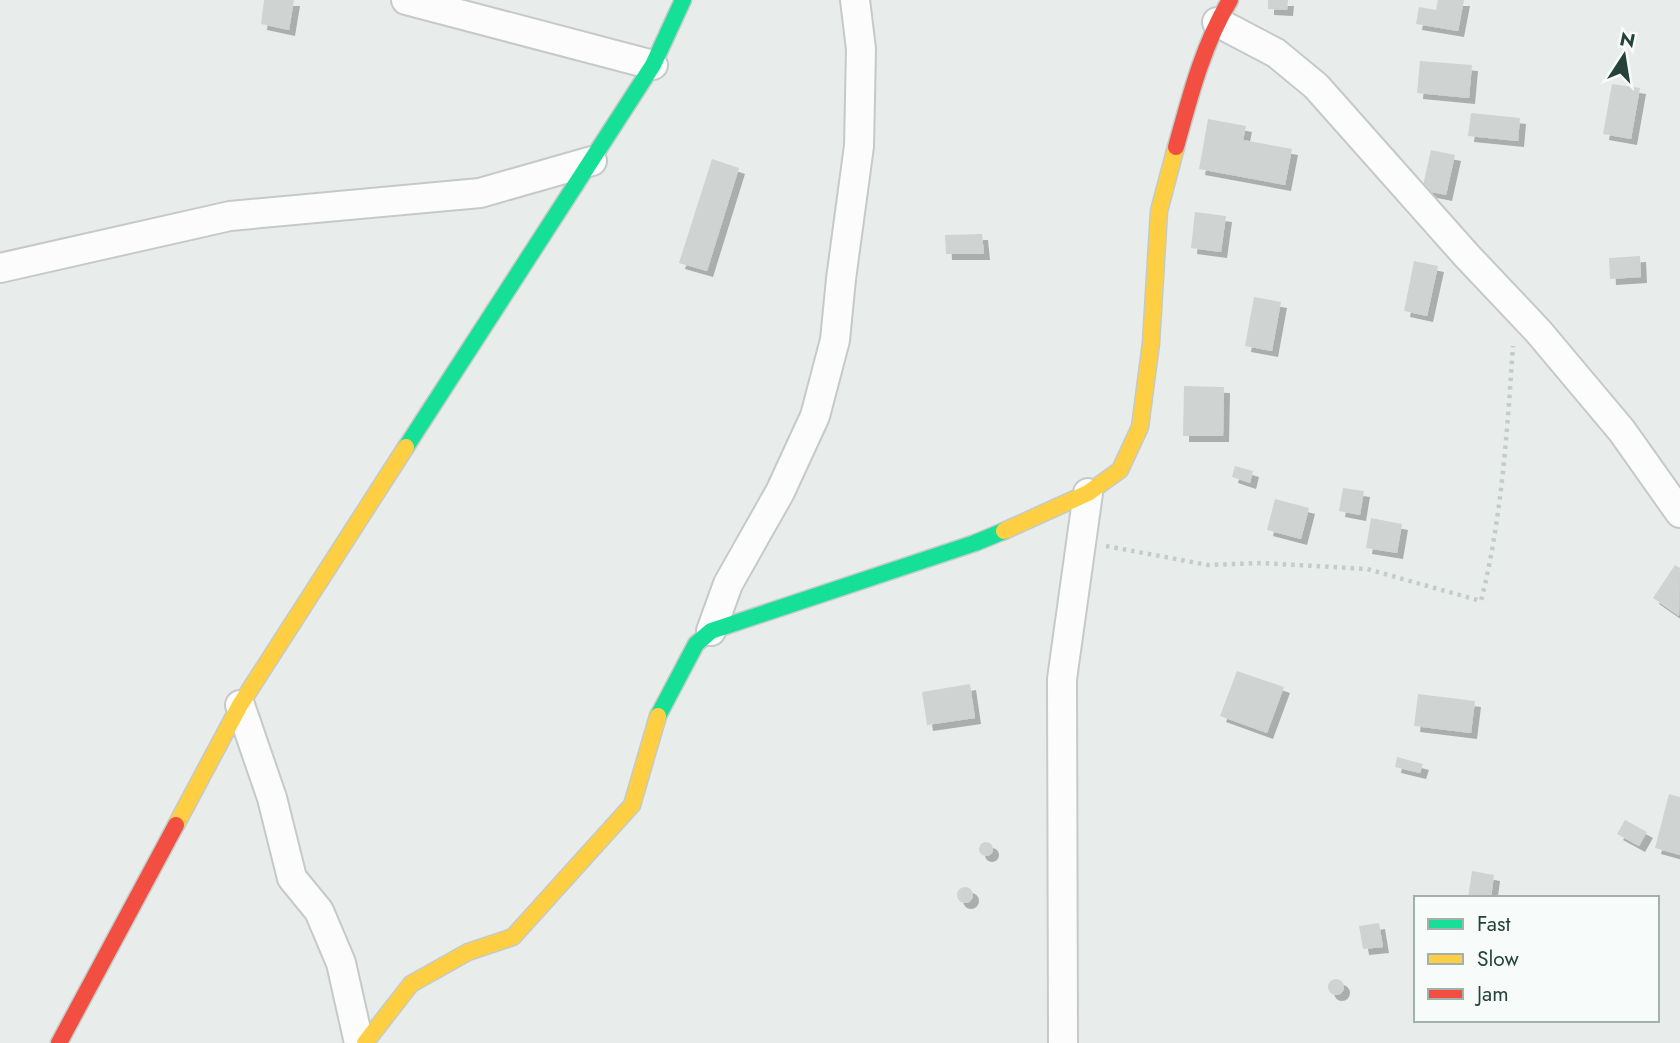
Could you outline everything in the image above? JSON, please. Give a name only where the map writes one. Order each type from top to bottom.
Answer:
[{"type":"street","points":[[405,0],[653,65]]},
{"type":"street","points":[[59,1043],[240,705],[653,65],[684,0]]},
{"type":"street","points":[[711,631],[728,584],[780,492],[811,426],[835,340],[859,146],[861,49],[855,0]]},
{"type":"street","points":[[365,1043],[411,984],[468,952],[513,937],[632,805],[661,708],[696,644],[711,631],[975,543],[1088,493],[1121,470],[1140,427],[1150,343],[1159,211],[1193,84],[1223,11],[1316,86],[1467,256],[1538,331],[1622,431],[1680,513]]},
{"type":"street","points":[[0,268],[230,216],[480,193],[592,161]]},
{"type":"street","points":[[1063,1043],[1062,679],[1088,493]]},
{"type":"street","points":[[240,705],[271,798],[292,878],[319,911],[341,963],[359,1043]]},
{"type":"path","points":[[1081,541],[1208,565],[1262,563],[1367,569],[1480,601],[1493,553],[1507,430],[1515,306]]},
{"type":"building","points":[[264,0],[294,0],[289,30],[261,24]]},
{"type":"building","points":[[1268,0],[1288,0],[1287,10],[1268,9]]},
{"type":"building","points":[[1438,0],[1464,0],[1458,31],[1416,24],[1419,7],[1436,10]]},
{"type":"building","points":[[1420,61],[1472,65],[1469,98],[1417,93]]},
{"type":"building","points":[[1612,84],[1640,88],[1631,139],[1603,134]]},
{"type":"building","points":[[1471,113],[1520,118],[1518,141],[1468,136]]},
{"type":"building","points":[[1208,119],[1246,126],[1243,140],[1292,149],[1285,185],[1199,169]]},
{"type":"building","points":[[1431,150],[1455,155],[1446,195],[1422,190]]},
{"type":"building","points":[[712,159],[739,168],[707,271],[679,263]]},
{"type":"building","points":[[1195,212],[1226,216],[1221,252],[1191,248]]},
{"type":"building","points":[[982,234],[984,254],[946,254],[945,235]]},
{"type":"building","points":[[1640,256],[1641,277],[1610,279],[1609,258]]},
{"type":"building","points":[[1414,261],[1438,266],[1427,316],[1404,311]]},
{"type":"building","points":[[1254,297],[1281,302],[1272,351],[1245,346]]},
{"type":"building","points":[[1184,386],[1224,387],[1223,436],[1183,436]]},
{"type":"building","points":[[1235,466],[1253,471],[1250,483],[1232,477]]},
{"type":"building","points":[[1343,488],[1364,491],[1360,515],[1339,511]]},
{"type":"building","points":[[1275,499],[1309,508],[1301,539],[1267,530]]},
{"type":"building","points":[[1371,518],[1402,524],[1397,553],[1366,548]]},
{"type":"building","points":[[1675,565],[1680,568],[1679,616],[1653,598]]},
{"type":"building","points":[[1237,671],[1284,687],[1267,733],[1220,716]]},
{"type":"building","points":[[970,684],[975,718],[927,725],[922,692]]},
{"type":"building","points":[[1418,694],[1475,701],[1471,733],[1414,726]]},
{"type":"building","points":[[1397,757],[1423,764],[1420,773],[1395,767]]},
{"type":"building","points":[[1669,794],[1680,797],[1680,855],[1655,848]]},
{"type":"building","points":[[1625,820],[1647,832],[1639,846],[1617,834]]},
{"type":"building","points":[[986,842],[991,844],[991,854],[986,856],[981,854],[979,849],[981,844]]},
{"type":"building","points":[[1472,871],[1494,875],[1491,896],[1468,896]]},
{"type":"building","points":[[962,887],[968,887],[973,895],[971,901],[962,903],[957,898],[957,892]]},
{"type":"building","points":[[1379,923],[1383,947],[1363,949],[1359,926]]},
{"type":"building","points":[[1336,979],[1344,987],[1336,995],[1328,987]]},
{"type":"traffic: fast","points":[[406,447],[653,65],[683,0]]},
{"type":"traffic: fast","points":[[658,716],[696,644],[711,631],[1004,531]]},
{"type":"traffic: slow","points":[[1004,531],[1088,493],[1120,470],[1140,427],[1151,343],[1159,211],[1176,147]]},
{"type":"traffic: slow","points":[[176,825],[240,705],[406,447]]},
{"type":"traffic: slow","points":[[365,1043],[411,984],[468,952],[513,937],[632,805],[658,716]]},
{"type":"traffic: jam","points":[[1176,147],[1205,53],[1230,0]]},
{"type":"traffic: jam","points":[[59,1043],[176,825]]}]
